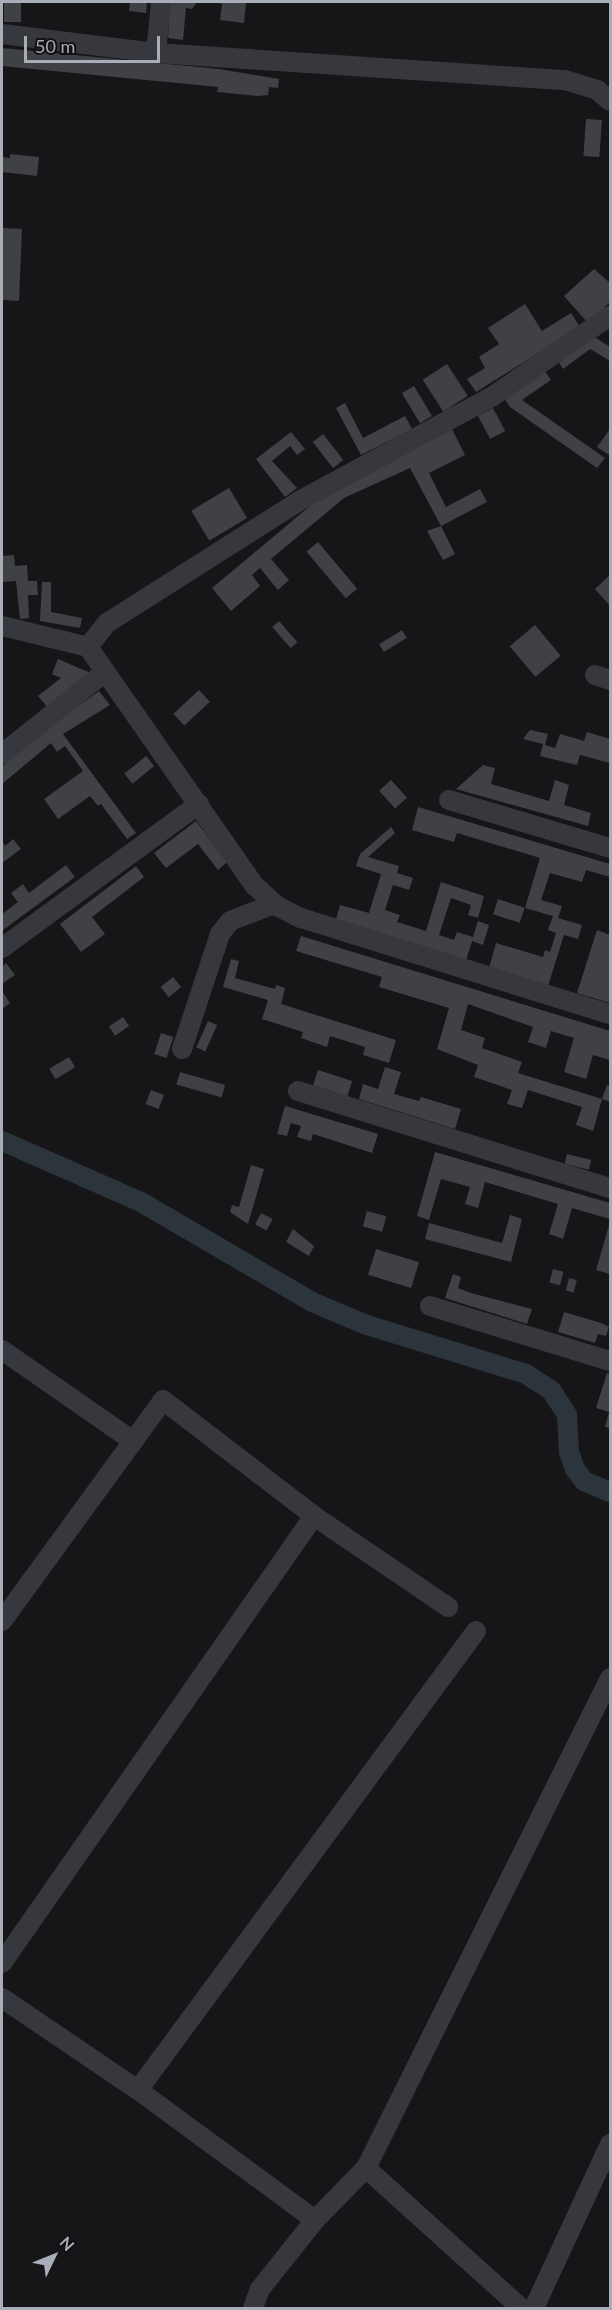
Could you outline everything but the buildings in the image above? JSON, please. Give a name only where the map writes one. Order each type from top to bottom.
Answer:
[{"type":"street","points":[[156,53],[161,2]]},
{"type":"street","points":[[2,34],[156,53],[565,80],[597,90],[610,101]]},
{"type":"street","points":[[88,647],[107,623],[289,507],[360,465],[493,396],[610,316]]},
{"type":"street","points":[[2,626],[88,647],[255,886],[274,904],[301,918],[610,1014]]},
{"type":"street","points":[[2,754],[104,673]]},
{"type":"street","points":[[449,800],[610,848]]},
{"type":"street","points":[[2,948],[199,804]]},
{"type":"street","points":[[182,1049],[220,934],[230,921],[274,904]]},
{"type":"street","points":[[298,1091],[610,1188]]},
{"type":"street","points":[[430,1306],[610,1361]]},
{"type":"street","points":[[2,1350],[133,1441]]},
{"type":"street","points":[[5,1609],[163,1400],[314,1516],[448,1607]]},
{"type":"street","points":[[2,1964],[314,1516]]},
{"type":"street","points":[[138,2090],[476,1631]]},
{"type":"street","points":[[253,2308],[260,2289],[315,2220],[366,2168],[610,1678]]},
{"type":"street","points":[[2,1998],[138,2090],[315,2220]]},
{"type":"street","points":[[534,2308],[610,2144]]},
{"type":"street","points":[[366,2168],[521,2308]]},
{"type":"waterway","points":[[2,1141],[141,1202],[312,1302],[367,1325],[526,1374],[551,1390],[567,1415],[569,1452],[575,1469],[584,1481],[610,1492]]}]
